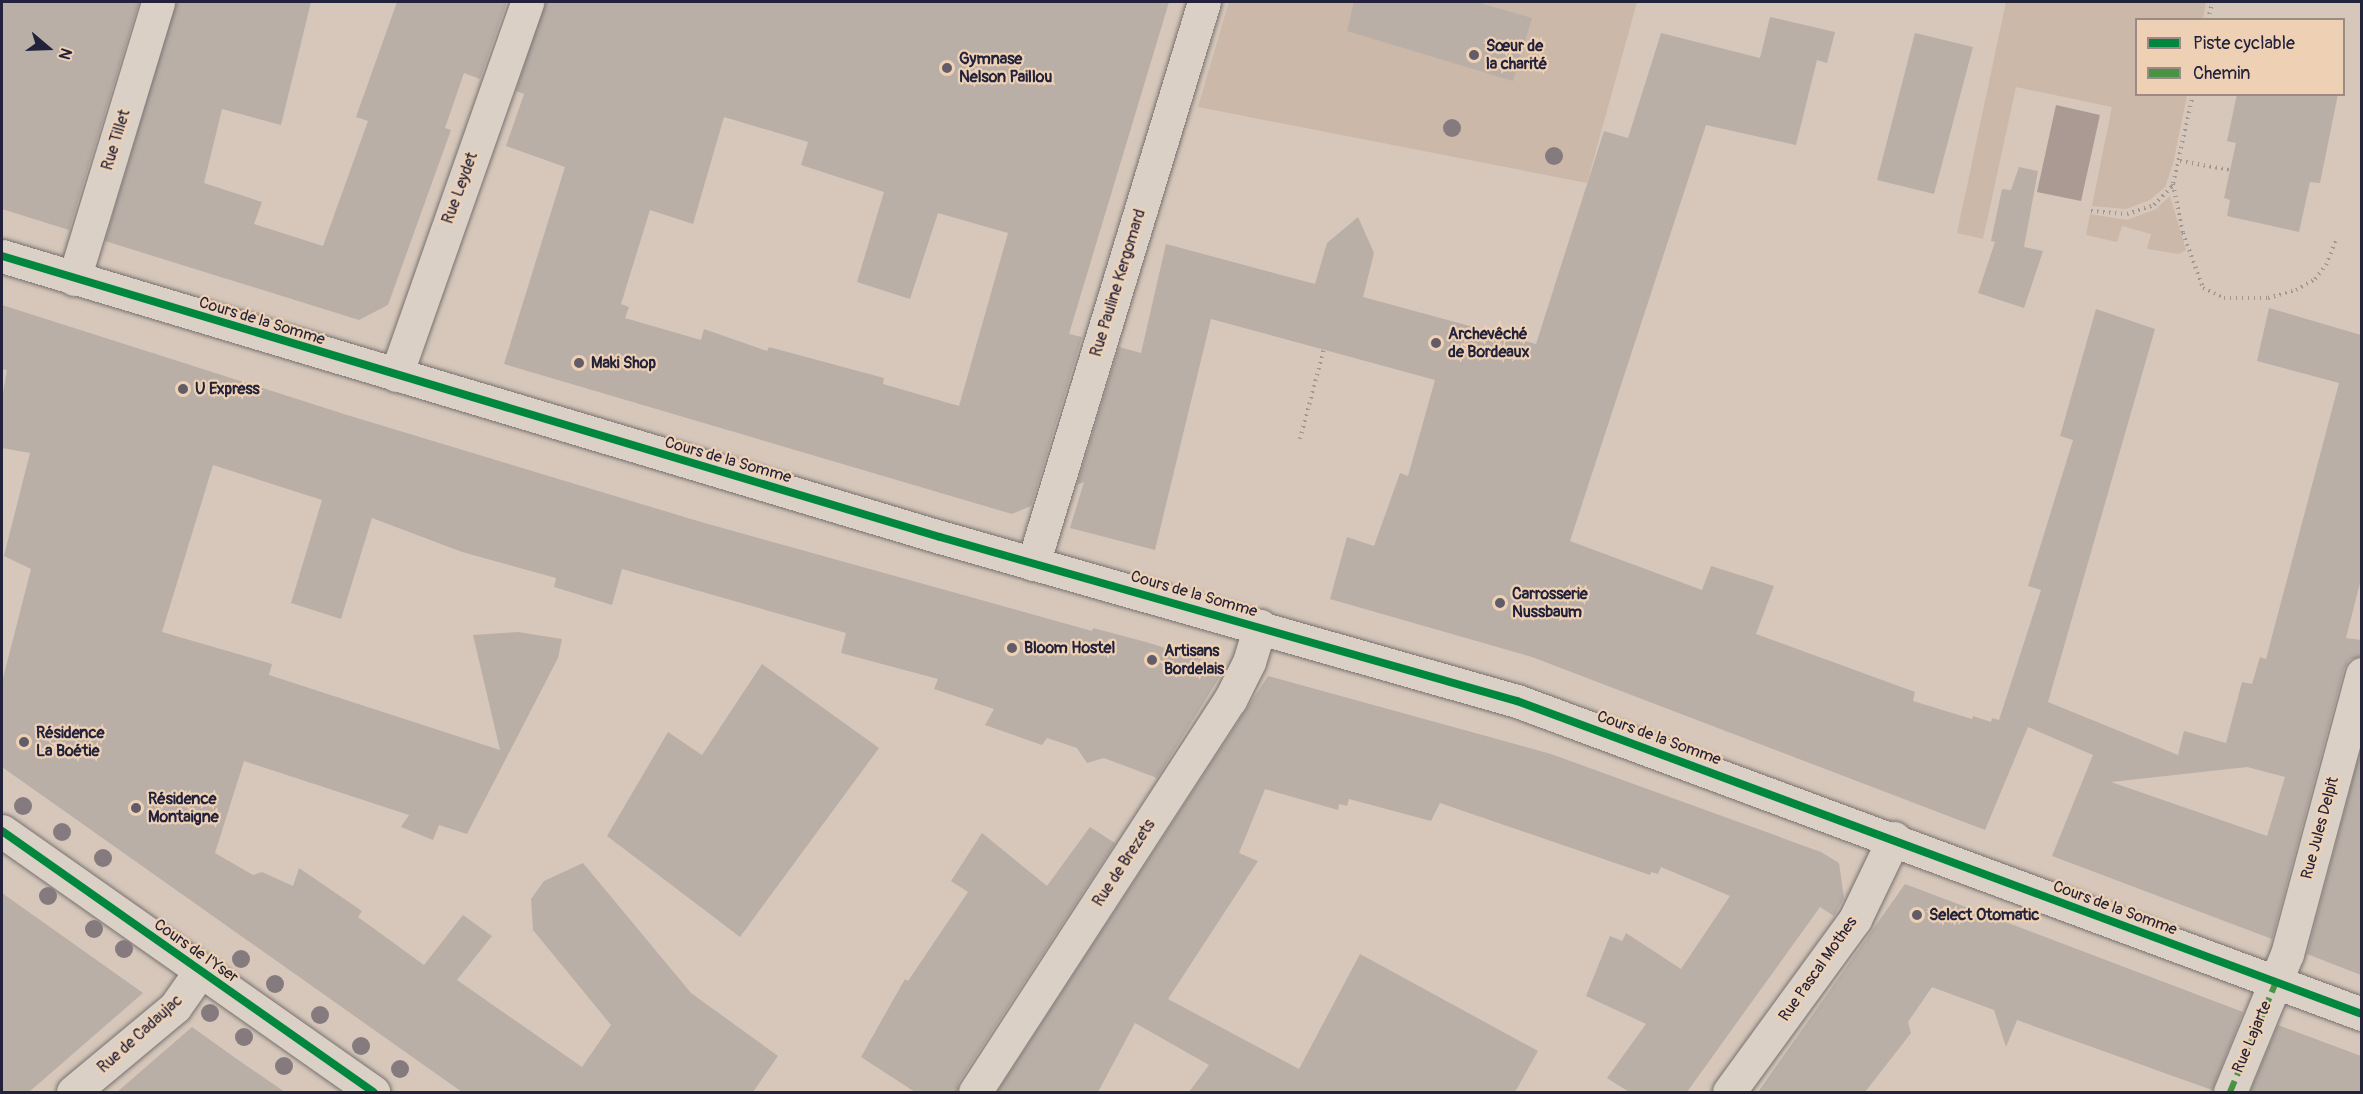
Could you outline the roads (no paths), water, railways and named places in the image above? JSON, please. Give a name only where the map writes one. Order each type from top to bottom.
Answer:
[{"type":"street","name":"Rue Tillet","points":[[74,279],[158,2]]},
{"type":"street","name":"Rue Leydet","points":[[396,375],[526,2]]},
{"type":"street","name":"Rue Pauline Kergomard","points":[[1033,564],[1204,2]]},
{"type":"street","name":"Cours de la Somme","points":[[2,256],[1033,564],[1260,626],[1518,701],[1894,838],[2361,1014]]},
{"type":"street","name":"Rue de Brezets","points":[[975,1092],[1230,700],[1250,662],[1260,626]]},
{"type":"street","name":"Rue Jules Delpit","points":[[2276,982],[2287,954],[2361,674]]},
{"type":"street","name":"Cours de l'Yser","points":[[2,831],[374,1092]]},
{"type":"street","name":"Rue Pascal Mothes","points":[[1729,1092],[1855,919],[1894,838]]},
{"type":"street","name":"Rue de Cadaujac","points":[[73,1092],[175,1006],[201,970]]},
{"type":"street","name":"Rue Lajarte","points":[[2230,1092],[2276,982]]},
{"type":"place","name":"Sœur de la charité","points":[[1474,55]]},
{"type":"place","name":"Gymnase Nelson Paillou","points":[[947,68]]},
{"type":"place","name":"Archevêché de Bordeaux","points":[[1436,343]]},
{"type":"place","name":"Maki Shop","points":[[579,363]]},
{"type":"place","name":"U Express","points":[[183,389]]},
{"type":"place","name":"Carrosserie Nussbaum","points":[[1500,603]]},
{"type":"place","name":"Bloom Hostel","points":[[1012,648]]},
{"type":"place","name":"Artisans Bordelais","points":[[1152,660]]},
{"type":"place","name":"Résidence La Boétie","points":[[24,742]]},
{"type":"place","name":"Résidence Montaigne","points":[[136,808]]},
{"type":"place","name":"Select Otomatic","points":[[1917,915]]}]
